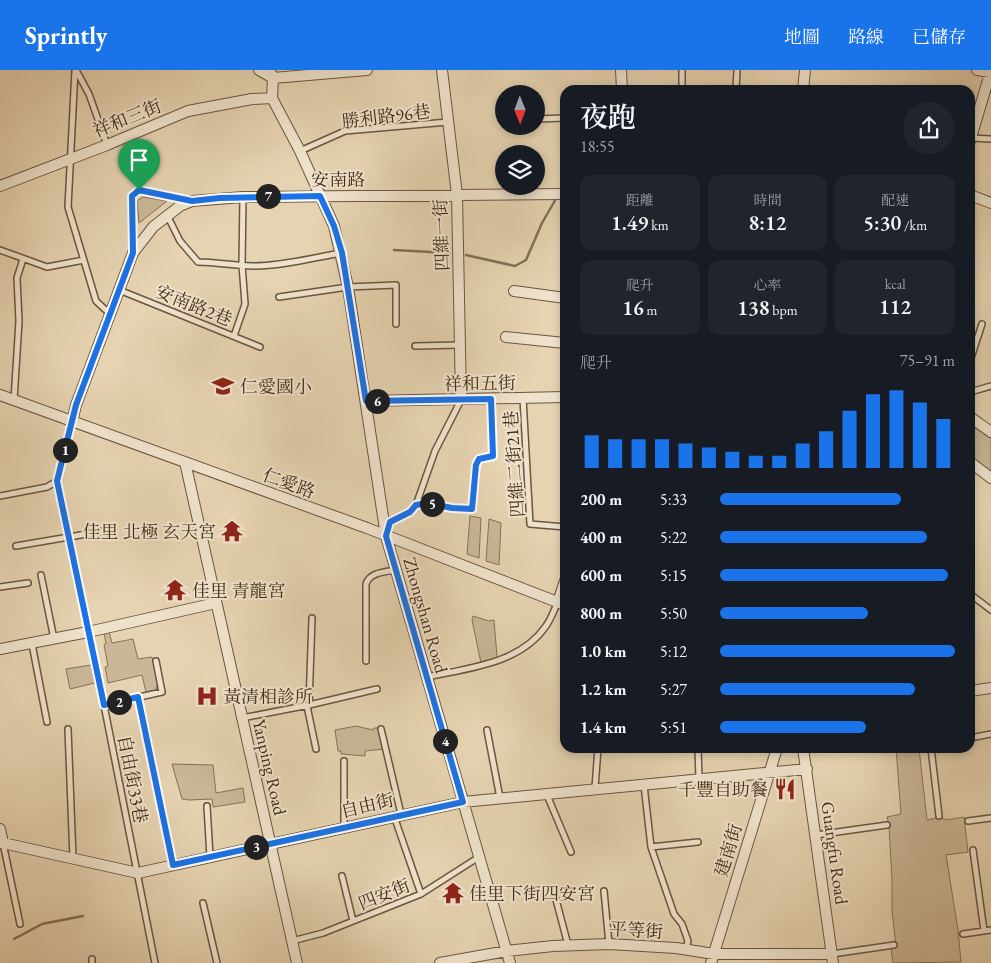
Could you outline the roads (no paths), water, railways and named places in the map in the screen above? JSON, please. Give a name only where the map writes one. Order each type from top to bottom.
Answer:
[{"type":"street","points":[[259,70],[271,74],[368,70]]},
{"type":"street","name":"四維一街","points":[[442,70],[457,195],[461,399]]},
{"type":"street","points":[[621,70],[622,85]]},
{"type":"street","points":[[804,85],[805,70]]},
{"type":"street","points":[[975,116],[990,71],[977,70]]},
{"type":"street","points":[[271,74],[272,98]]},
{"type":"street","name":"祥和三街","points":[[0,186],[107,145],[188,111],[252,99],[272,98]]},
{"type":"street","name":"Zhongshan Road","points":[[272,98],[300,151],[334,226],[342,253],[386,536],[510,963]]},
{"type":"street","name":"安南路","points":[[72,422],[133,253],[153,227],[180,206],[192,201],[243,197],[560,194]]},
{"type":"street","points":[[975,197],[991,203]]},
{"type":"street","points":[[514,291],[560,297]]},
{"type":"street","points":[[506,337],[560,342]]},
{"type":"street","name":"仁愛路","points":[[0,395],[386,536],[560,603]]},
{"type":"street","name":"祥和五街","points":[[366,401],[560,397]]},
{"type":"street","points":[[975,421],[991,432]]},
{"type":"street","name":"Yanping Road","points":[[185,462],[297,963]]},
{"type":"street","points":[[975,466],[991,478]]},
{"type":"street","points":[[0,649],[32,644],[216,603]]},
{"type":"street","points":[[975,690],[991,688]]},
{"type":"street","name":"建南街","points":[[713,959],[776,753]]},
{"type":"street","name":"Guangfu Road","points":[[804,753],[832,958]]},
{"type":"street","name":"自由街","points":[[2,843],[138,873],[463,802],[807,769]]},
{"type":"street","points":[[0,828],[2,843]]},
{"type":"street","name":"平等街","points":[[440,963],[507,951],[609,944],[686,950],[713,959],[832,958]]},
{"type":"lane","points":[[76,70],[88,94],[107,145]]},
{"type":"lane","points":[[76,70],[68,207],[96,302],[110,314]]},
{"type":"lane","points":[[682,70],[682,85]]},
{"type":"lane","points":[[736,85],[737,70]]},
{"type":"lane","points":[[545,118],[560,118]]},
{"type":"lane","name":"勝利路96巷","points":[[300,151],[345,131],[448,122]]},
{"type":"lane","points":[[975,140],[991,139]]},
{"type":"lane","points":[[133,253],[132,196],[139,190],[192,201]]},
{"type":"lane","points":[[234,336],[245,304],[242,265],[243,197]]},
{"type":"lane","points":[[167,215],[180,241],[198,262],[275,265],[342,253]]},
{"type":"lane","points":[[0,250],[47,267],[84,260]]},
{"type":"lane","points":[[14,400],[19,321],[17,278],[23,259]]},
{"type":"lane","points":[[280,298],[348,287],[396,285],[396,324]]},
{"type":"lane","name":"安南路2巷","points":[[119,290],[260,347]]},
{"type":"lane","points":[[975,346],[982,324]]},
{"type":"lane","points":[[415,346],[460,345]]},
{"type":"lane","points":[[975,391],[991,386]]},
{"type":"lane","name":"四維二街21巷","points":[[522,398],[530,524],[560,527]]},
{"type":"lane","points":[[386,536],[390,522],[410,512],[416,505],[435,451],[461,399]]},
{"type":"lane","points":[[416,505],[427,503],[452,508],[472,509],[476,465],[479,459],[493,456],[491,399]]},
{"type":"lane","points":[[0,496],[47,487],[57,481],[72,422]]},
{"type":"lane","name":"自由街33巷","points":[[57,481],[155,963]]},
{"type":"lane","points":[[16,546],[110,530]]},
{"type":"lane","points":[[366,661],[366,584],[368,578],[374,575],[396,570]]},
{"type":"lane","points":[[41,575],[55,639]]},
{"type":"lane","points":[[0,587],[28,583]]},
{"type":"lane","points":[[975,598],[991,610]]},
{"type":"lane","points":[[426,677],[490,663],[520,650],[546,626],[560,605]]},
{"type":"lane","points":[[312,618],[308,706],[316,749]]},
{"type":"lane","points":[[32,644],[47,722]]},
{"type":"lane","points":[[104,705],[162,692],[156,661]]},
{"type":"lane","points":[[242,718],[308,706],[377,689]]},
{"type":"lane","points":[[138,697],[173,865]]},
{"type":"lane","points":[[68,729],[73,859]]},
{"type":"lane","points":[[381,729],[398,815],[421,894]]},
{"type":"lane","points":[[487,730],[500,798]]},
{"type":"lane","points":[[975,737],[991,734]]},
{"type":"lane","points":[[595,788],[598,753]]},
{"type":"lane","points":[[698,753],[699,780]]},
{"type":"lane","points":[[931,753],[939,816]]},
{"type":"lane","points":[[344,761],[344,827]]},
{"type":"lane","points":[[644,784],[651,847],[674,914],[682,924],[688,941],[686,950]]},
{"type":"lane","points":[[546,794],[571,852]]},
{"type":"lane","points":[[207,806],[210,857]]},
{"type":"lane","points":[[968,821],[991,818]]},
{"type":"lane","points":[[816,835],[887,825]]},
{"type":"lane","points":[[651,847],[698,842]]},
{"type":"lane","points":[[2,843],[20,924]]},
{"type":"lane","points":[[973,850],[984,931]]},
{"type":"lane","name":"四安街","points":[[292,941],[323,933],[421,894],[479,857]]},
{"type":"lane","points":[[342,876],[353,921]]},
{"type":"lane","points":[[604,891],[609,944]]},
{"type":"lane","points":[[554,892],[568,946]]},
{"type":"lane","points":[[203,903],[217,963]]},
{"type":"lane","points":[[963,934],[991,930]]},
{"type":"lane","points":[[832,958],[894,945]]},
{"type":"waterway","points":[[466,255],[515,266],[526,260],[542,223],[557,197]]},
{"type":"waterway","points":[[394,250],[450,253]]},
{"type":"waterway","points":[[14,939],[42,924],[83,916]]},
{"type":"place","name":"仁愛國小","points":[[223,386]]},
{"type":"place","name":"佳里 北極 玄天宮","points":[[232,531]]},
{"type":"place","name":"佳里 青龍宮","points":[[175,590]]},
{"type":"place","name":"黃清相診所","points":[[207,696]]},
{"type":"place","name":"千豐自助餐","points":[[785,789]]},
{"type":"place","name":"佳里下街四安宮","points":[[453,893]]}]
